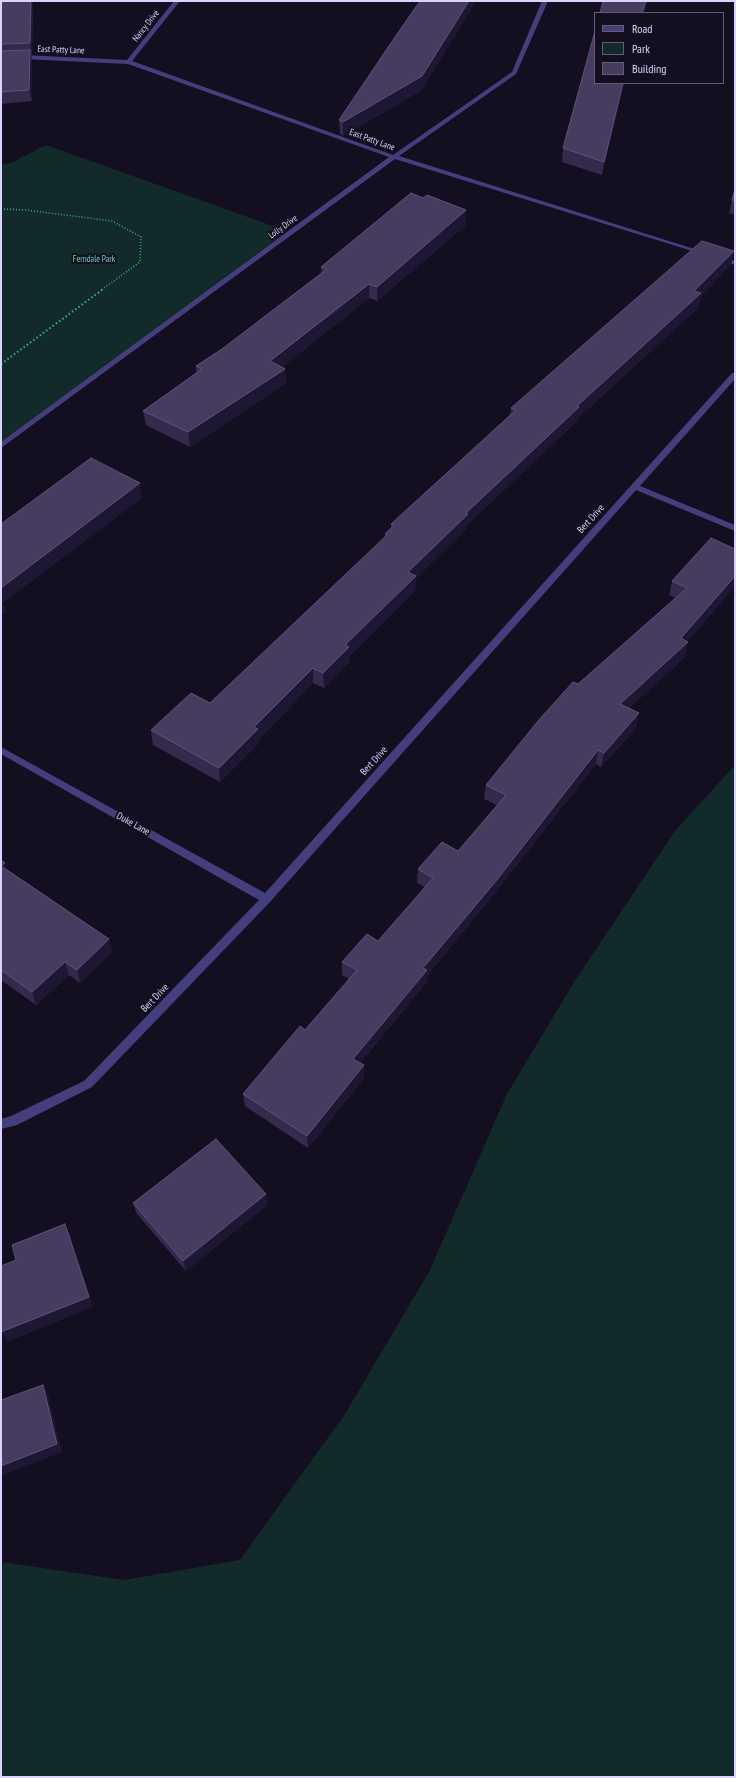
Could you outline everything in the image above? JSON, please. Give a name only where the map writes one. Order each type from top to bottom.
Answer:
[{"type":"street","name":"Nancy Drive","points":[[129,62],[177,1]]},
{"type":"street","name":"Lolly Drive","points":[[1,446],[394,157],[514,74],[545,1]]},
{"type":"street","name":"East Patty Lane","points":[[1,59],[23,58],[129,62],[394,157],[735,263]]},
{"type":"street","name":"Bert Drive","points":[[1,1124],[13,1121],[88,1084],[266,898],[735,375]]},
{"type":"street","points":[[635,486],[735,528]]},
{"type":"street","name":"Duke Lane","points":[[1,750],[266,898]]},
{"type":"path","points":[[1,209],[26,210],[112,221],[141,237],[140,262],[1,364]]},
{"type":"green space","name":"Ferndale Park","points":[[46,145],[287,231],[1,445],[1,164],[11,163]]},
{"type":"green space","points":[[735,765],[735,1777],[1,1777],[1,1562],[124,1580],[240,1560],[345,1414],[430,1270],[507,1094],[574,982],[675,831]]},
{"type":"building","points":[[1,1],[31,1],[30,43],[1,44]]},
{"type":"building","points":[[420,1],[469,1],[422,76],[343,122],[339,120],[393,40]]},
{"type":"building","points":[[603,1],[646,1],[642,12],[600,12]]},
{"type":"building","points":[[594,35],[594,84],[623,84],[604,162],[563,148]]},
{"type":"building","points":[[30,50],[29,90],[1,92],[1,51]]},
{"type":"building","points":[[735,189],[735,201],[732,200]]},
{"type":"building","points":[[411,193],[423,198],[427,195],[466,210],[377,287],[369,284],[270,361],[285,369],[188,432],[143,411],[202,369],[196,366],[222,349],[327,269],[321,267]]},
{"type":"building","points":[[702,241],[734,251],[694,291],[701,293],[577,406],[579,407],[466,513],[468,514],[408,572],[416,576],[345,645],[349,647],[323,673],[313,668],[254,727],[258,729],[219,768],[151,730],[191,693],[210,703],[387,535],[385,534],[394,525],[391,524],[516,410],[511,408]]},
{"type":"building","points":[[91,458],[140,483],[1,588],[1,524]]},
{"type":"building","points":[[711,538],[735,549],[735,576],[681,638],[688,642],[620,704],[639,713],[604,753],[598,750],[496,881],[423,968],[427,970],[353,1059],[364,1065],[307,1136],[243,1094],[300,1026],[305,1030],[357,970],[342,962],[367,934],[378,941],[433,878],[418,869],[442,842],[458,851],[506,795],[486,785],[538,721],[573,682],[578,684],[687,588],[672,581]]},
{"type":"building","points":[[1,860],[5,863],[1,866]]},
{"type":"building","points":[[1,866],[109,939],[77,970],[65,962],[32,992],[1,970]]},
{"type":"building","points":[[216,1139],[266,1194],[183,1261],[133,1203]]},
{"type":"building","points":[[65,1224],[89,1297],[1,1332],[1,1266],[16,1260],[12,1245]]},
{"type":"building","points":[[43,1385],[57,1444],[1,1466],[1,1400]]}]
